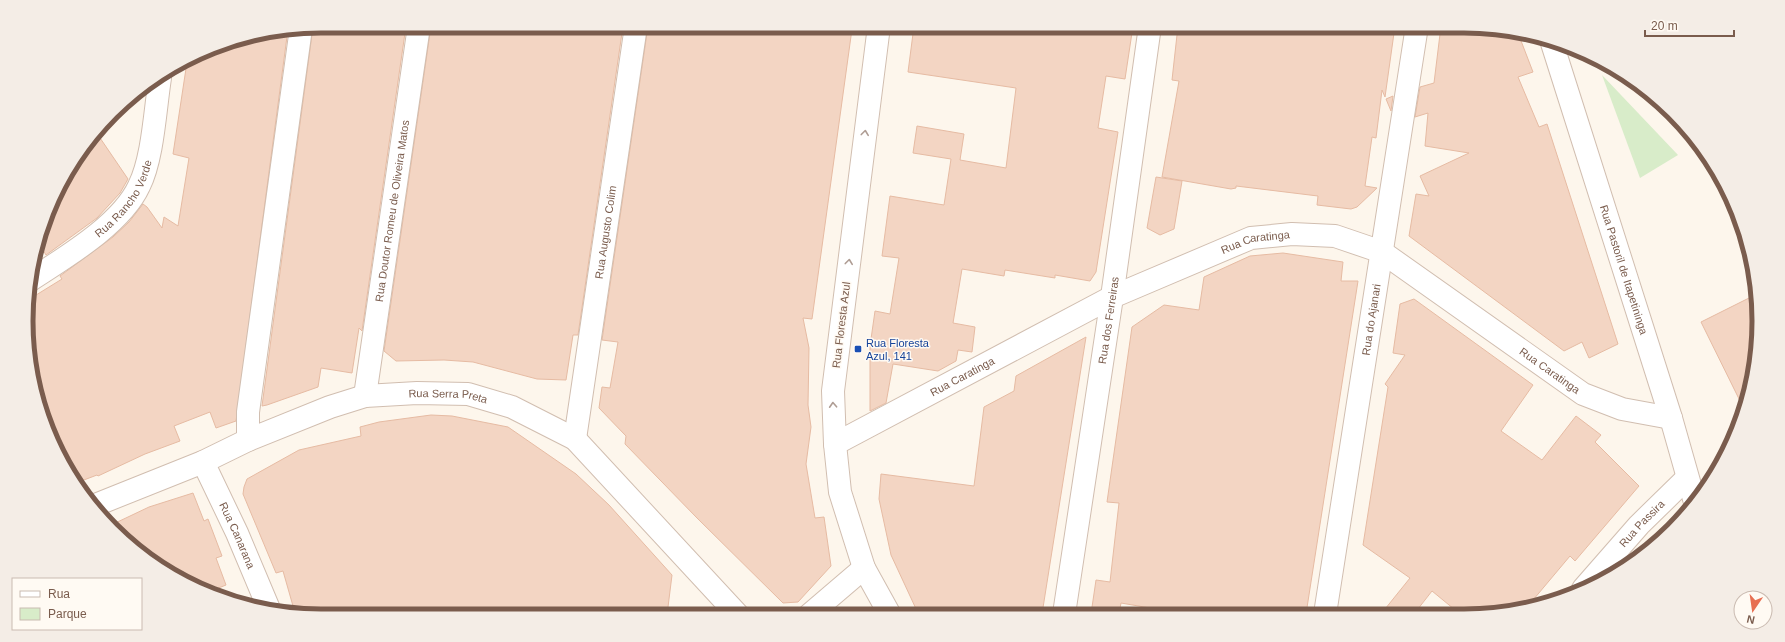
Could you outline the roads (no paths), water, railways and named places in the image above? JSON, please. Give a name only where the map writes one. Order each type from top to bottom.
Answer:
[{"type":"street","name":"Rua Doutor Romeu de Oliveira Matos","points":[[365,396],[418,33]]},
{"type":"street","name":"Rua Augusto Colim","points":[[575,439],[635,33]]},
{"type":"street","name":"Rua Floresta Azul","points":[[878,33],[833,391],[835,444],[840,492],[864,568],[887,609]]},
{"type":"street","name":"Rua dos Ferreiras","points":[[1065,609],[1112,297],[1149,33]]},
{"type":"street","name":"Rua do Ajanari","points":[[1326,609],[1416,33]]},
{"type":"street","points":[[248,440],[248,412],[300,34]]},
{"type":"street","name":"Rua Pastoril de Itapetininga","points":[[1554,47],[1671,418],[1693,495]]},
{"type":"street","name":"Rua Rancho Verde","points":[[37,276],[76,250],[123,211],[139,186],[148,160],[159,83]]},
{"type":"street","name":"Rua Caratinga","points":[[835,444],[1112,297],[1251,238],[1292,234],[1335,236],[1382,252],[1583,394],[1622,409],[1671,418]]},
{"type":"street","name":"Rua Serra Preta","points":[[99,504],[203,462],[248,440],[330,407],[365,396],[417,393],[468,394],[512,407],[575,439],[732,609]]},
{"type":"street","name":"Rua Canarana","points":[[203,462],[237,533],[267,603]]},
{"type":"street","name":"Rua Passira","points":[[1593,578],[1639,526],[1687,478]]},
{"type":"street","points":[[816,609],[864,568]]},
{"type":"place","name":"Rua Floresta Azul, 141","points":[[858,349]]}]
